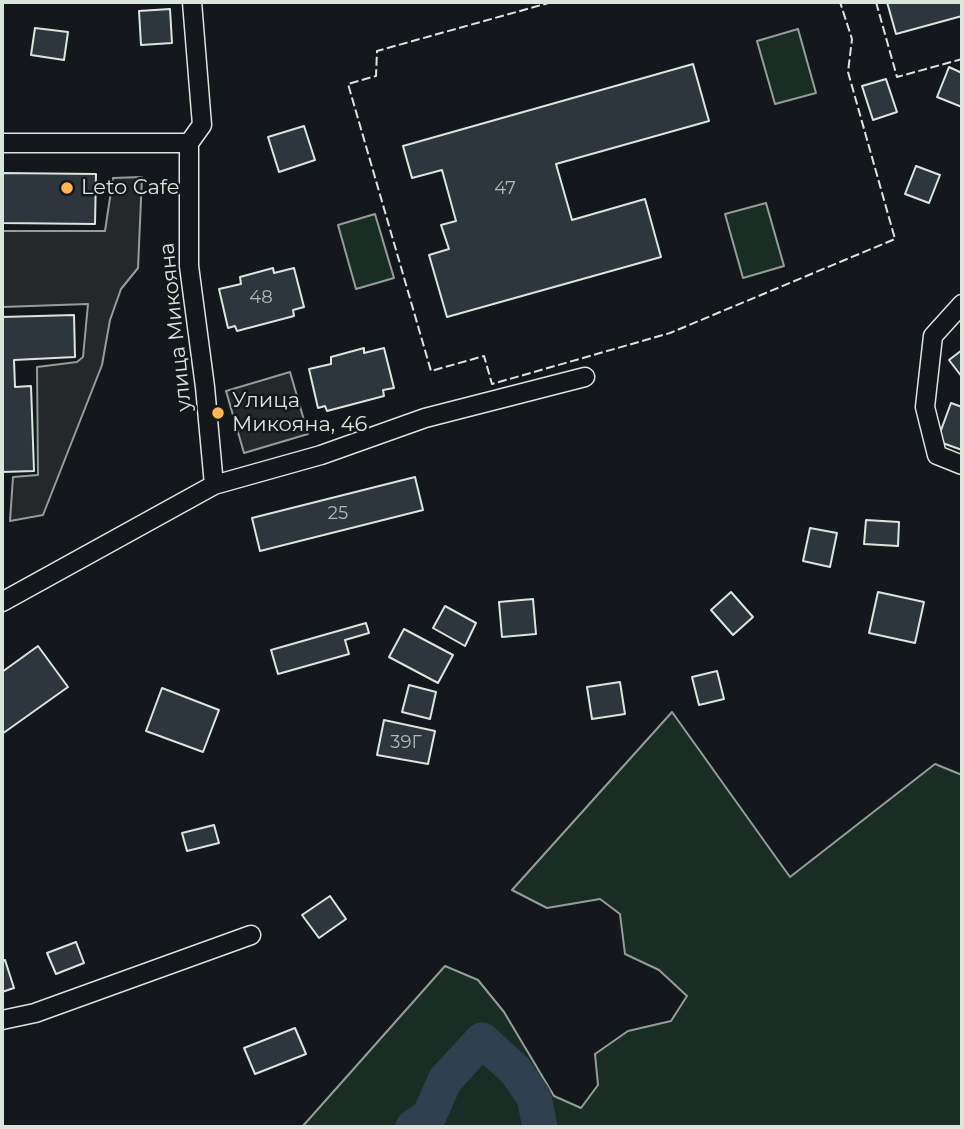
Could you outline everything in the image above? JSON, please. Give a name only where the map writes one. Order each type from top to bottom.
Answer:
[{"type":"street","name":"улица Микояна","points":[[192,2],[202,125],[188,143],[189,266],[205,387],[214,485]]},
{"type":"street","points":[[2,143],[188,143]]},
{"type":"street","points":[[962,304],[933,336],[925,407],[937,455],[962,465]]},
{"type":"street","points":[[2,603],[214,485],[321,455],[425,418],[585,377]]},
{"type":"street","points":[[2,1020],[35,1013],[251,935]]},
{"type":"green space","points":[[798,29],[816,93],[775,104],[757,41]]},
{"type":"green space","points":[[766,203],[784,266],[743,278],[725,214]]},
{"type":"green space","points":[[375,214],[394,278],[356,289],[338,225]]},
{"type":"green space","points":[[672,712],[790,877],[935,764],[962,775],[962,1127],[302,1127],[445,966],[478,980],[504,1012],[554,1096],[581,1108],[598,1085],[595,1054],[628,1031],[671,1021],[687,996],[659,970],[625,954],[620,914],[600,899],[547,908],[512,890]]},
{"type":"shaded area","points":[[142,177],[138,268],[121,289],[110,320],[102,365],[43,515],[10,521],[13,477],[38,475],[37,367],[77,362],[83,357],[88,304],[2,307],[2,231],[105,231],[113,178]]},
{"type":"shaded area","points":[[290,372],[308,434],[244,453],[226,391]]},
{"type":"building","points":[[887,2],[962,2],[962,16],[896,34]]},
{"type":"building","points":[[170,9],[172,43],[141,45],[139,11]]},
{"type":"building","points":[[35,28],[68,32],[64,60],[31,55]]},
{"type":"building","points":[[693,64],[709,121],[556,164],[572,220],[645,199],[661,257],[447,317],[429,255],[449,249],[441,225],[456,221],[442,170],[412,178],[403,146]]},
{"type":"building","points":[[949,67],[962,73],[962,107],[937,97]]},
{"type":"building","points":[[886,79],[897,112],[873,120],[862,86]]},
{"type":"building","points":[[304,126],[315,160],[279,172],[268,137]]},
{"type":"building","points":[[916,166],[940,175],[929,203],[905,194]]},
{"type":"building","points":[[2,173],[96,174],[95,224],[2,223]]},
{"type":"building","points":[[273,268],[274,273],[294,268],[304,307],[293,310],[294,316],[237,331],[235,326],[228,328],[219,289],[241,284],[240,277]]},
{"type":"building","points":[[74,315],[75,357],[14,360],[15,387],[31,386],[34,471],[2,472],[2,317]]},
{"type":"building","points":[[364,348],[364,353],[384,348],[394,388],[383,390],[384,396],[327,411],[325,406],[318,408],[309,369],[331,364],[331,357]]},
{"type":"building","points":[[962,350],[962,377],[949,360]]},
{"type":"building","points":[[951,403],[962,407],[962,450],[937,441]]},
{"type":"building","points":[[415,477],[423,510],[260,551],[252,518]]},
{"type":"building","points":[[866,520],[899,522],[898,546],[864,544]]},
{"type":"building","points":[[810,528],[837,533],[830,567],[803,561]]},
{"type":"building","points":[[731,592],[753,617],[733,635],[711,610]]},
{"type":"building","points":[[878,592],[924,602],[915,643],[869,633]]},
{"type":"building","points":[[533,599],[536,634],[502,637],[499,602]]},
{"type":"building","points":[[445,606],[476,623],[465,646],[433,628]]},
{"type":"building","points":[[366,623],[369,633],[345,640],[349,654],[278,674],[271,650]]},
{"type":"building","points":[[404,629],[453,655],[438,683],[389,657]]},
{"type":"building","points":[[38,646],[68,687],[2,734],[2,672]]},
{"type":"building","points":[[717,671],[724,699],[699,705],[692,677]]},
{"type":"building","points":[[620,682],[625,714],[592,719],[587,687]]},
{"type":"building","points":[[409,685],[436,692],[430,719],[402,712]]},
{"type":"building","points":[[162,688],[219,710],[203,752],[146,731]]},
{"type":"building","points":[[384,720],[435,731],[428,764],[377,755]]},
{"type":"building","points":[[214,825],[219,843],[187,851],[182,833]]},
{"type":"building","points":[[330,896],[346,919],[319,938],[302,915]]},
{"type":"building","points":[[76,942],[84,963],[56,974],[47,953]]},
{"type":"building","points":[[5,960],[14,988],[2,992],[2,961]]},
{"type":"building","points":[[295,1028],[306,1054],[255,1074],[244,1048]]},
{"type":"waterway","points":[[413,1127],[429,1116],[445,1080],[482,1040],[515,1070],[534,1097],[540,1127]]},
{"type":"fence","points":[[552,2],[377,51],[376,76],[348,84],[431,371],[484,356],[492,384],[670,333],[895,239],[848,72],[852,39],[840,2]]},
{"type":"fence","points":[[876,2],[897,77],[962,59]]},
{"type":"place","name":"Leto Cafe","points":[[67,188]]},
{"type":"place","name":"Улица Микояна, 46","points":[[218,413]]}]
